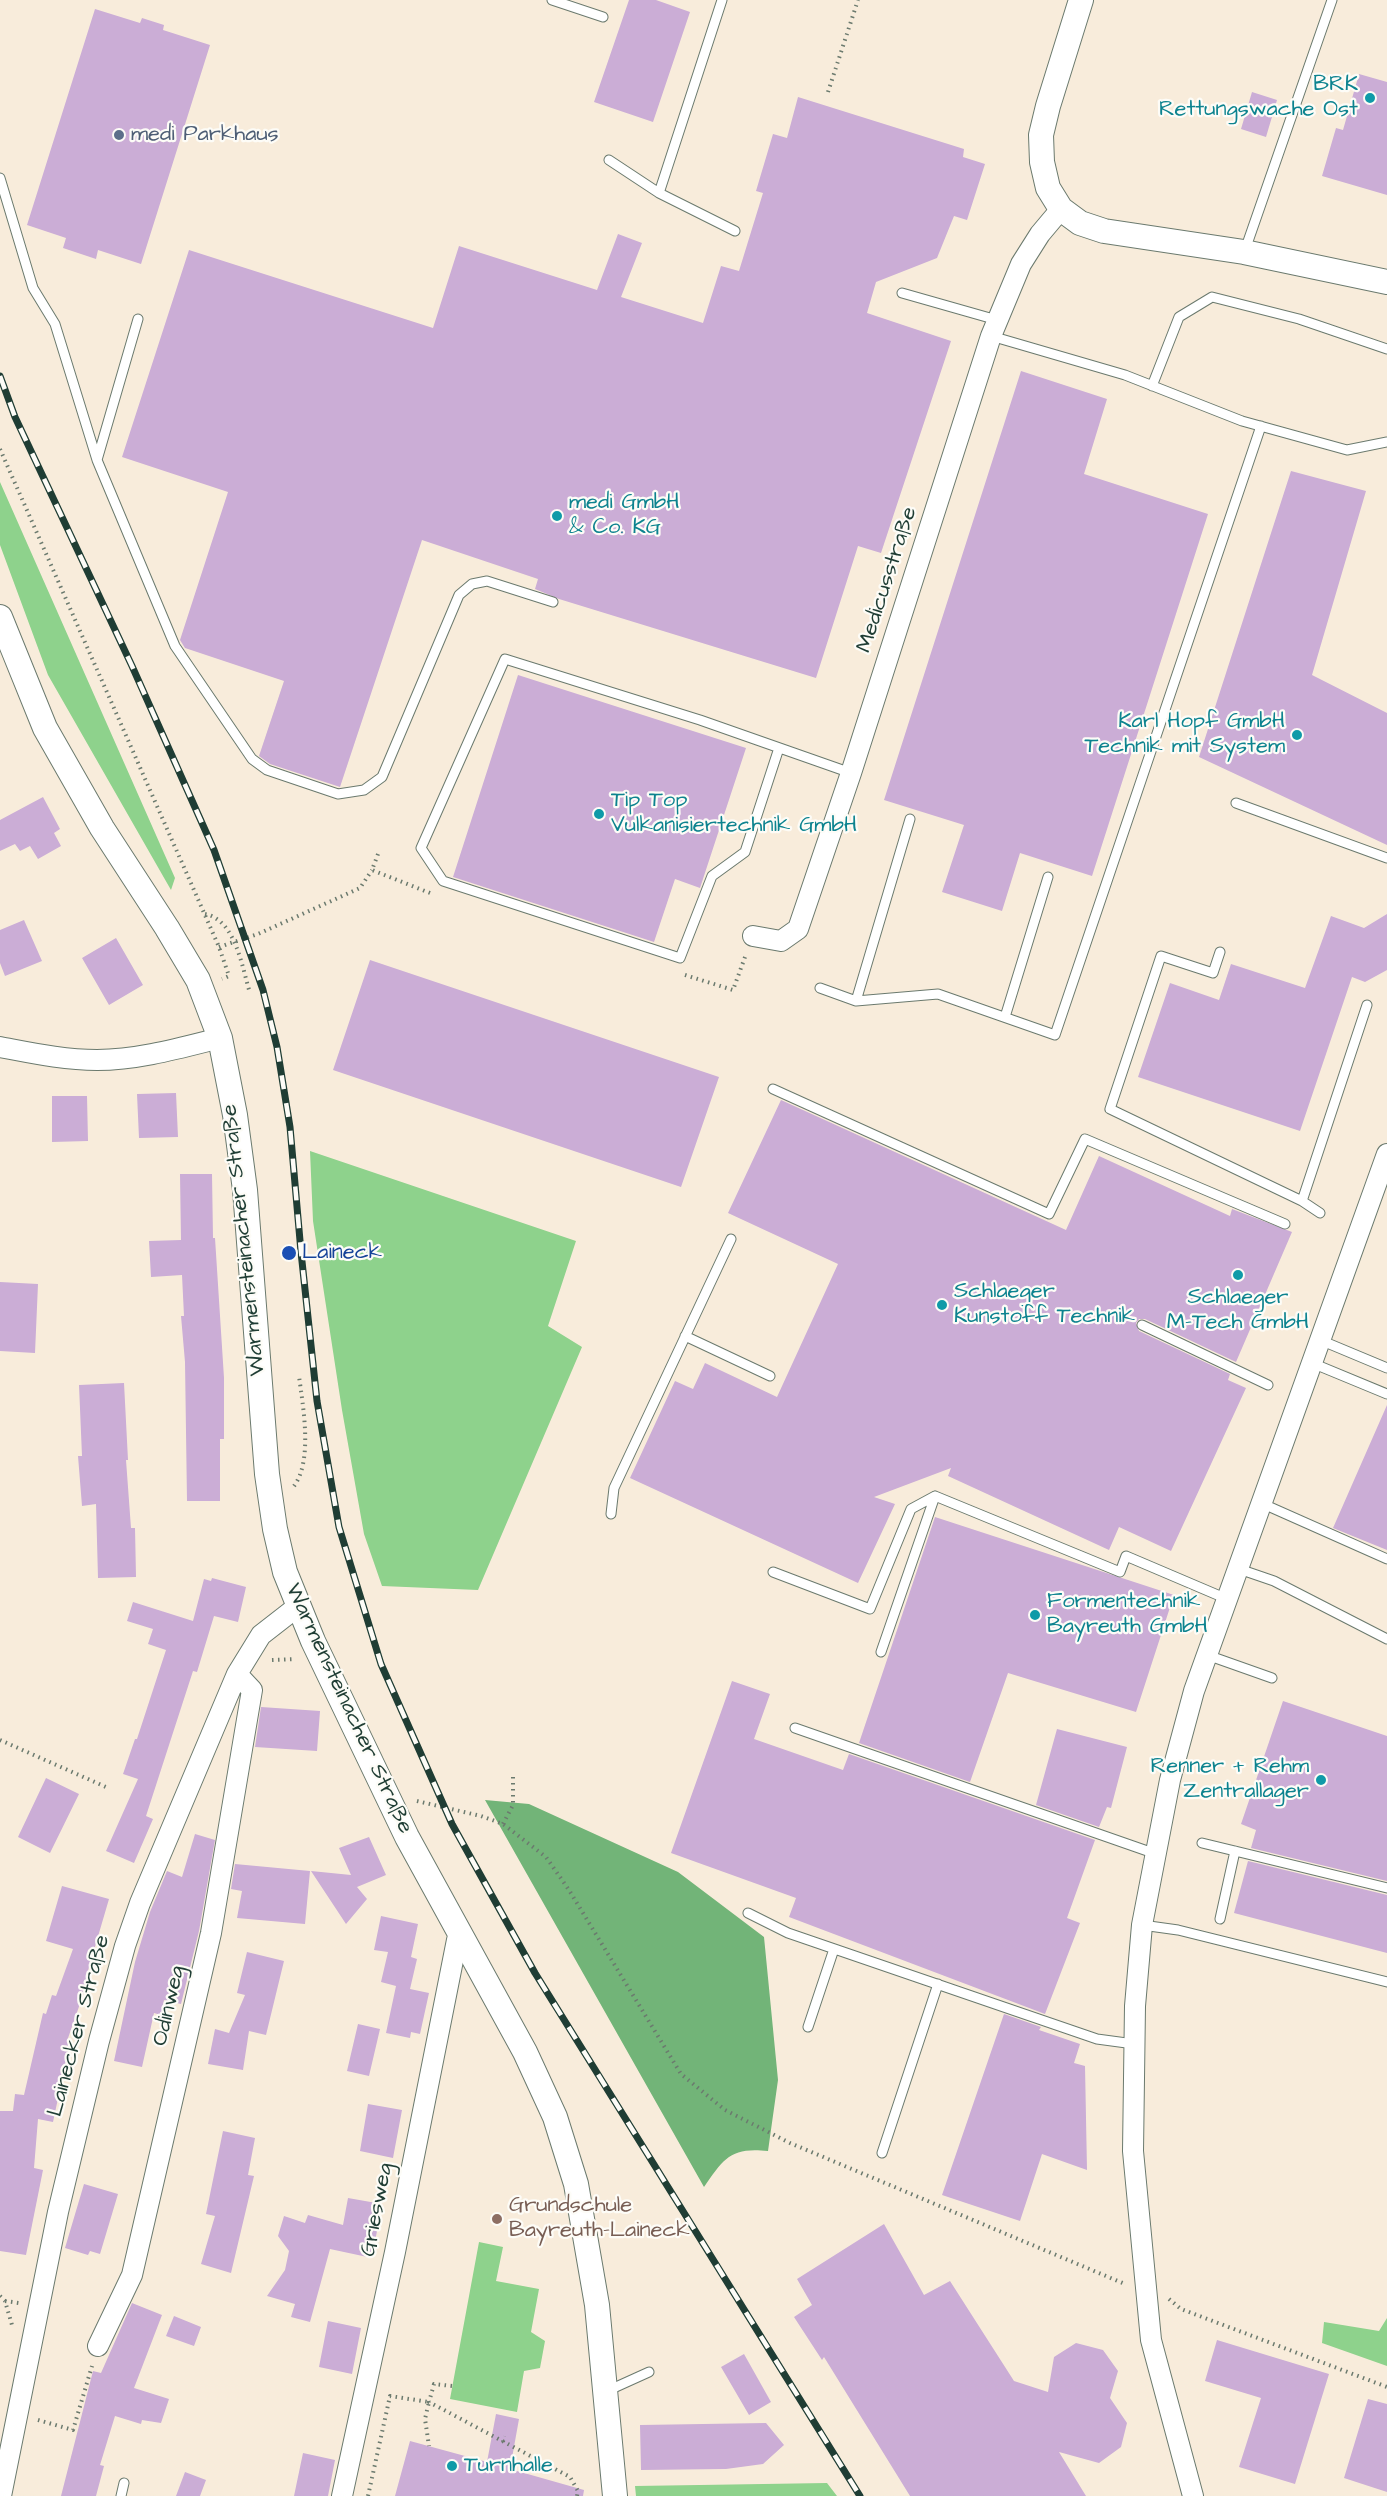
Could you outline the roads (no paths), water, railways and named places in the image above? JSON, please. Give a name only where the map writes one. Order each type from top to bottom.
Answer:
[{"type":"street","points":[[1081,0],[1041,135],[1042,162],[1048,188],[1061,209],[1080,224],[1104,231],[1244,252],[1387,282]]},
{"type":"street","name":"Medicusstraße","points":[[753,936],[781,941],[798,929],[851,773],[994,328],[1021,264],[1040,234],[1061,209]]},
{"type":"street","name":"Warmensteinacher Straße","points":[[0,617],[45,728],[102,828],[198,980],[220,1038],[235,1115],[245,1190],[267,1474],[275,1529],[285,1572],[297,1606],[318,1652],[407,1837],[525,2052],[558,2128],[576,2184],[597,2305],[615,2496]]},
{"type":"street","points":[[0,1047],[55,1057],[98,1060],[159,1053],[220,1038]]},
{"type":"street","points":[[1193,2496],[1172,2426],[1151,2340],[1133,2151],[1135,2006],[1142,1925],[1170,1780],[1194,1691],[1312,1363],[1318,1340],[1383,1180],[1387,1154]]},
{"type":"street","name":"Lainecker Straße","points":[[1,2496],[70,2161],[125,1946],[140,1903],[242,1665],[261,1635],[297,1606]]},
{"type":"street","name":"Odinweg","points":[[98,2346],[132,2275],[211,1933],[252,1690],[242,1665]]},
{"type":"street","name":"Griesweg","points":[[342,2496],[457,1940],[461,1935]]},
{"type":"lane","points":[[552,0],[603,17]]},
{"type":"lane","points":[[659,193],[722,0]]},
{"type":"lane","points":[[1244,252],[1332,0]]},
{"type":"lane","points":[[609,160],[659,193],[735,231]]},
{"type":"lane","points":[[0,178],[33,288],[55,324],[97,460],[175,646],[252,759],[267,770],[338,794],[364,790],[382,777],[459,595],[472,584],[487,581],[553,602]]},
{"type":"lane","points":[[902,293],[1261,426],[1347,450],[1387,442]]},
{"type":"lane","points":[[1152,386],[1179,317],[1212,297],[1299,319],[1387,349]]},
{"type":"lane","points":[[97,460],[138,319]]},
{"type":"lane","points":[[820,988],[856,1001],[938,994],[1054,1035],[1261,426]]},
{"type":"lane","points":[[779,748],[746,852],[712,876],[680,958],[443,881],[421,848],[505,659],[700,720],[851,773]]},
{"type":"lane","points":[[1236,803],[1387,858]]},
{"type":"lane","points":[[856,1001],[910,819]]},
{"type":"lane","points":[[1005,1017],[1048,877]]},
{"type":"lane","points":[[1220,952],[1212,973],[1161,956],[1110,1109],[1302,1201],[1320,1213]]},
{"type":"lane","points":[[1302,1201],[1367,1005]]},
{"type":"lane","points":[[774,1089],[1049,1214],[1085,1139],[1285,1224]]},
{"type":"lane","points":[[611,1514],[614,1488],[731,1239]]},
{"type":"lane","points":[[1142,1325],[1268,1385]]},
{"type":"lane","points":[[685,1336],[770,1376]]},
{"type":"lane","points":[[1318,1340],[1387,1368]]},
{"type":"lane","points":[[1312,1363],[1387,1394]]},
{"type":"lane","points":[[773,1572],[870,1609],[911,1509],[935,1496]]},
{"type":"lane","points":[[935,1496],[1120,1572],[1126,1556],[1227,1599]]},
{"type":"lane","points":[[880,1652],[935,1496]]},
{"type":"lane","points":[[1261,1503],[1387,1559]]},
{"type":"lane","points":[[1239,1569],[1274,1581],[1387,1639]]},
{"type":"lane","points":[[1207,1655],[1272,1678]]},
{"type":"lane","points":[[795,1728],[1156,1854]]},
{"type":"lane","points":[[1202,1843],[1387,1888]]},
{"type":"lane","points":[[1220,1920],[1235,1851]]},
{"type":"lane","points":[[748,1912],[788,1933],[834,1949],[1097,2038],[1134,2044]]},
{"type":"lane","points":[[1142,1925],[1159,1926],[1387,1982]]},
{"type":"lane","points":[[808,2027],[834,1949]]},
{"type":"lane","points":[[882,2153],[938,1984]]},
{"type":"lane","points":[[605,2392],[649,2372]]},
{"type":"lane","points":[[121,2496],[124,2483]]},
{"type":"railway","points":[[0,376],[15,417],[132,666],[214,850],[263,990],[277,1047],[290,1127],[317,1401],[339,1527],[381,1664],[452,1824],[535,1973],[860,2496]]},
{"type":"place","name":"BRK Rettungswache Ost","points":[[1370,98]]},
{"type":"place","name":"medi Parkhaus","points":[[119,135]]},
{"type":"place","name":"medi GmbH & Co. KG","points":[[557,516]]},
{"type":"place","name":"Karl Hopf GmbH Technik mit System","points":[[1297,735]]},
{"type":"place","name":"Tip Top Vulkanisiertechnik GmbH","points":[[599,814]]},
{"type":"place","name":"Laineck","points":[[289,1253]]},
{"type":"place","name":"Schlaeger M-Tech GmbH","points":[[1238,1275]]},
{"type":"place","name":"Schlaeger Kunstoff Technik","points":[[942,1305]]},
{"type":"place","name":"Formentechnik Bayreuth GmbH","points":[[1035,1615]]},
{"type":"place","name":"Renner + Rehm Zentrallager","points":[[1321,1780]]},
{"type":"place","name":"Grundschule Bayreuth-Laineck","points":[[497,2219]]},
{"type":"place","name":"Turnhalle","points":[[452,2466]]}]
